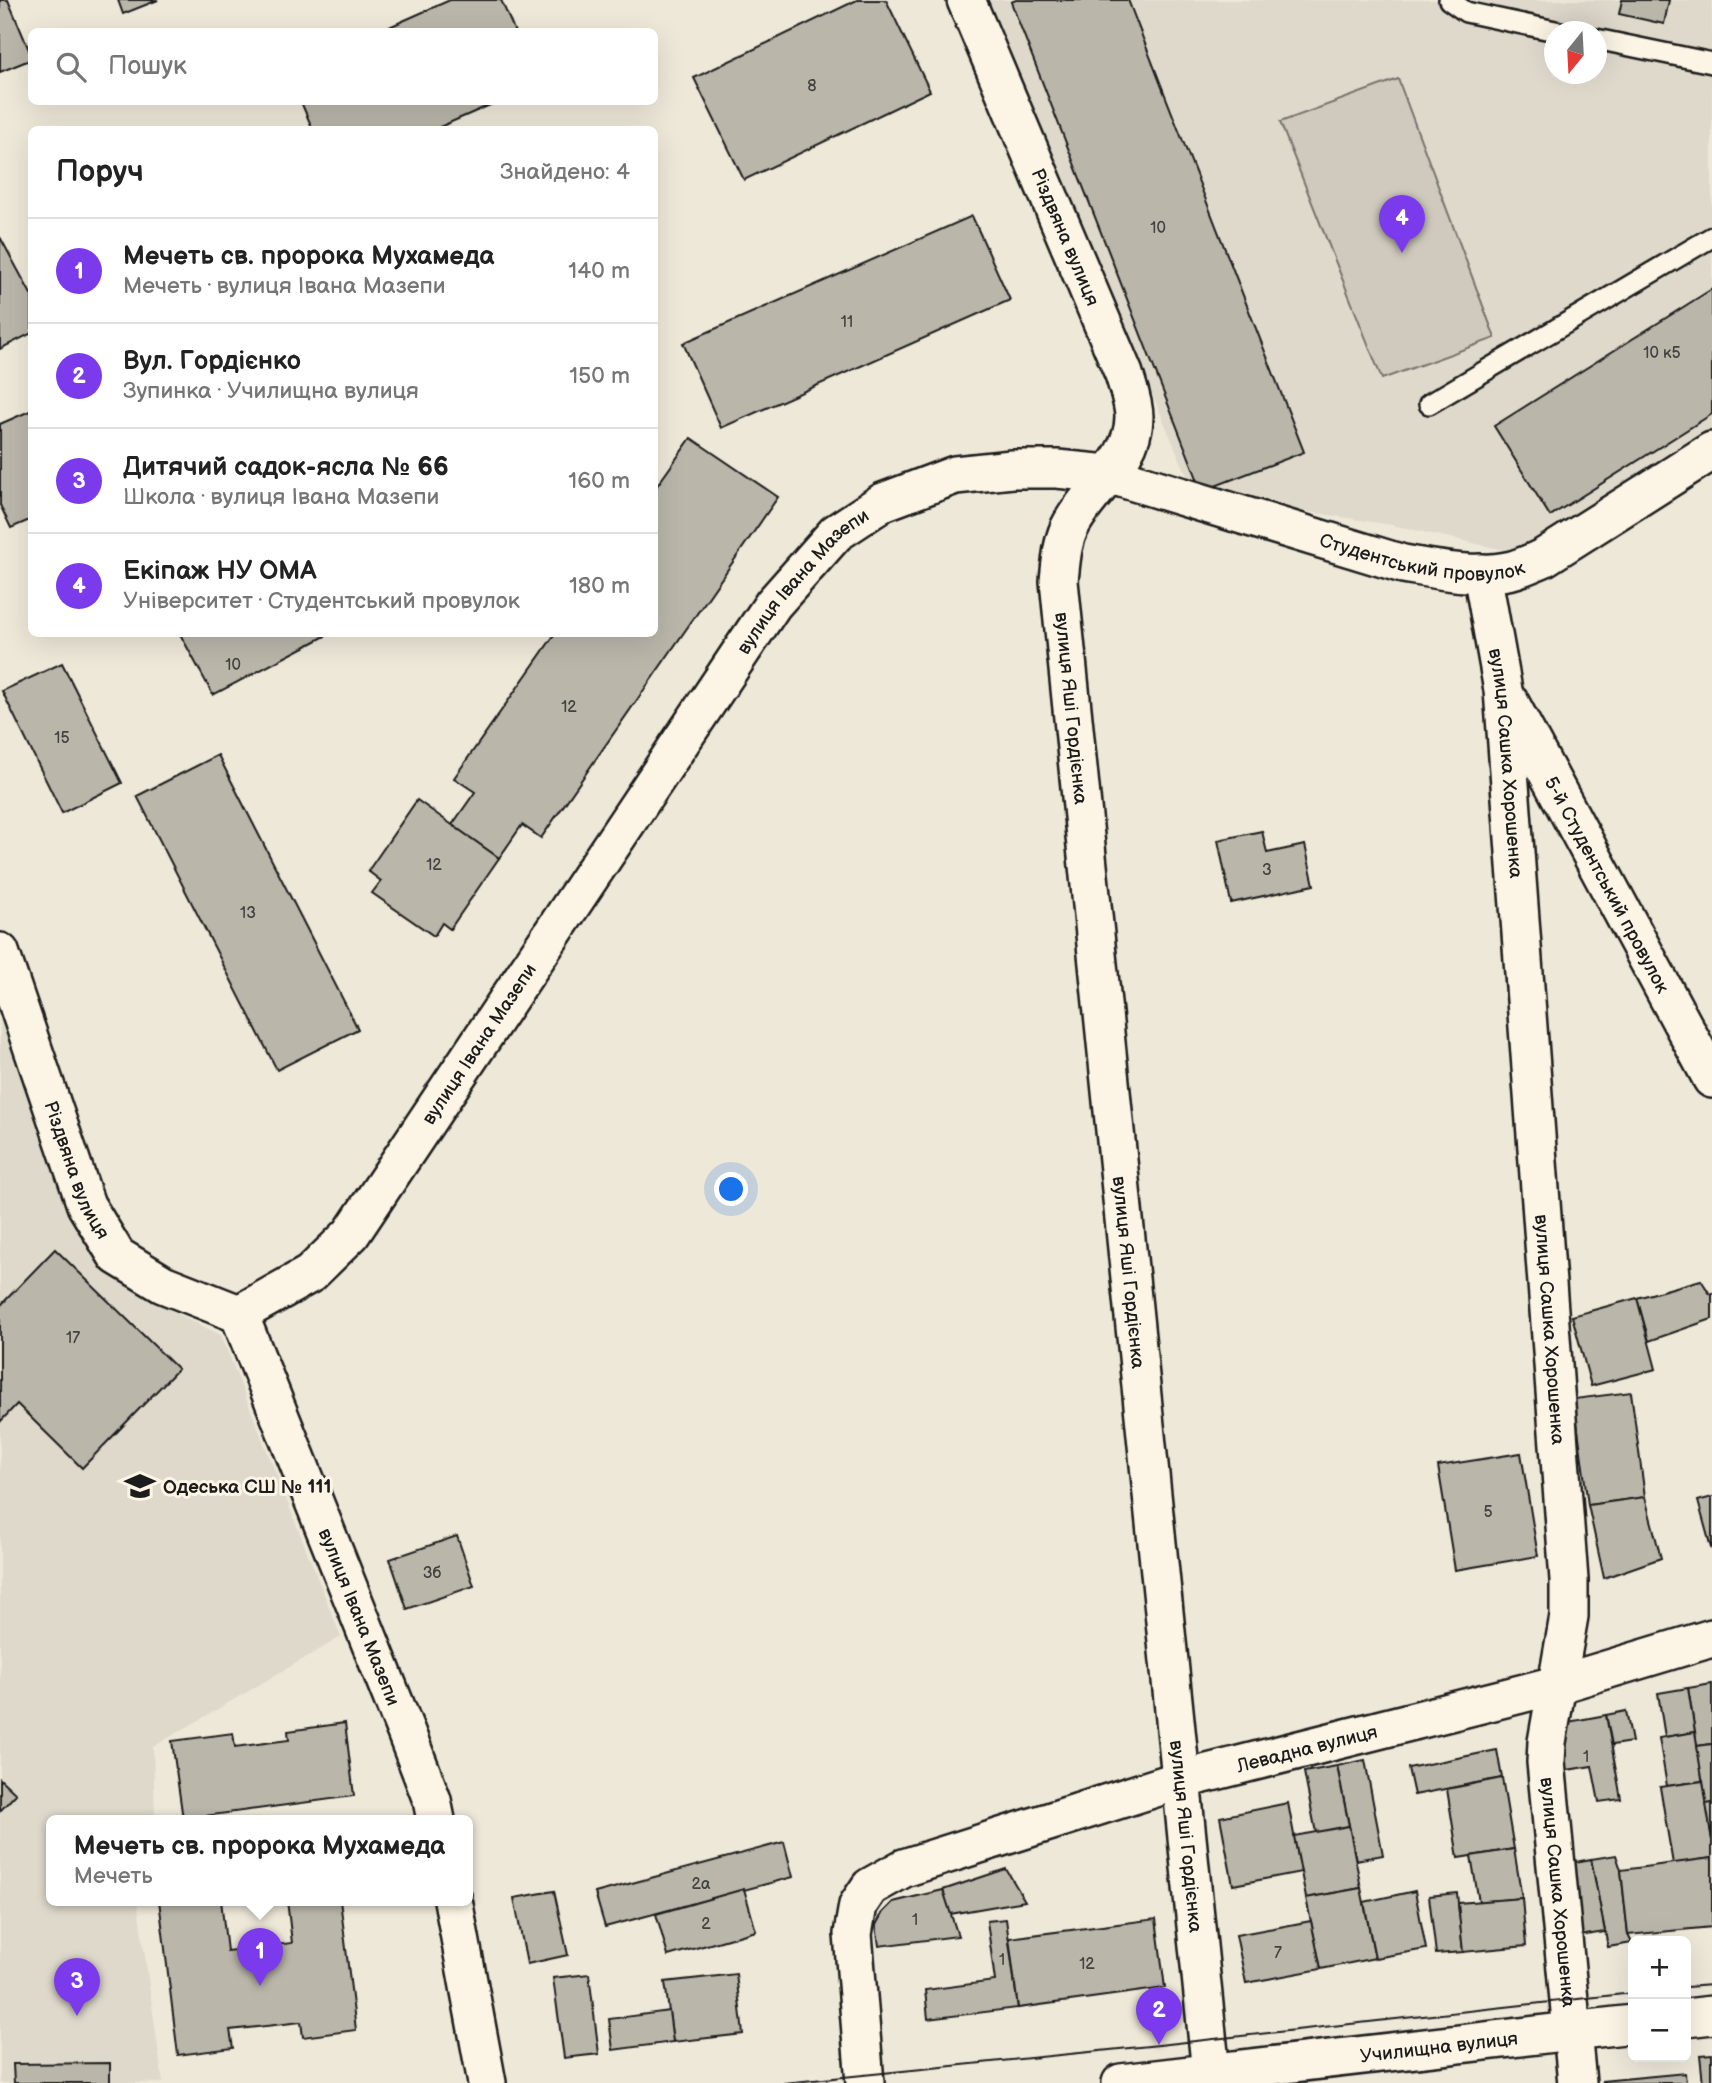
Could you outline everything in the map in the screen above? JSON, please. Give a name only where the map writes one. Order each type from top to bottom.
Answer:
[{"type":"street","name":"Різдвяна вулиця","points":[[966,0],[1128,387],[1135,415],[1132,433],[1125,453],[1108,474]]},
{"type":"street","name":"Студентський провулок","points":[[1108,474],[1403,564],[1446,572],[1482,573],[1513,569],[1543,558],[1712,451]]},
{"type":"street","name":"вулиця Івана Мазепи","points":[[435,1815],[406,1732],[239,1314],[310,1274],[351,1234],[773,604],[836,533],[883,502],[955,475],[1012,468],[1108,474]]},
{"type":"street","name":"вулиця Яші Гордієнка","points":[[1108,474],[1071,524],[1062,551],[1059,581],[1212,2078]]},
{"type":"street","name":"вулиця Сашка Хорошенка","points":[[1482,573],[1503,690],[1569,1580],[1569,1616],[1547,1742],[1546,1762],[1577,2083]]},
{"type":"street","name":"5-й Студентський провулок","points":[[1503,690],[1712,1079]]},
{"type":"street","name":"Різдвяна вулиця","points":[[0,952],[86,1205],[117,1256],[163,1284],[239,1314]]},
{"type":"street","name":"Левадна вулиця","points":[[865,2083],[853,1934],[858,1905],[870,1887],[904,1868],[1180,1780],[1556,1685],[1712,1638]]},
{"type":"street","points":[[454,1906],[487,2083]]},
{"type":"street","points":[[1691,2017],[1712,2015]]},
{"type":"street","name":"Училищна вулиця","points":[[1122,2083],[1212,2078],[1628,2025]]},
{"type":"lane","points":[[1449,0],[1466,12],[1544,29]]},
{"type":"lane","points":[[1607,41],[1712,63]]},
{"type":"lane","points":[[1429,404],[1712,237]]},
{"type":"shaded area","points":[[983,0],[1712,0],[1712,433],[1518,553],[1392,525],[1195,494]]},
{"type":"shaded area","points":[[1398,79],[1495,338],[1382,379],[1280,122]]},
{"type":"shaded area","name":"Одеська СШ № 111","points":[[0,958],[91,1230],[144,1297],[221,1335],[341,1637],[153,1747],[155,1815],[46,1815],[46,1906],[138,1906],[163,2083],[0,2083]]},
{"type":"building","points":[[0,0],[8,0],[28,48],[28,61],[0,72]]},
{"type":"building","points":[[118,0],[158,0],[123,14]]},
{"type":"building","points":[[450,0],[501,0],[513,28],[387,28]]},
{"type":"building","points":[[857,0],[886,0],[930,91],[744,180],[694,78]]},
{"type":"building","points":[[1128,0],[1304,452],[1202,491],[1011,2]]},
{"type":"building","points":[[1622,0],[1669,0],[1664,24],[1619,14]]},
{"type":"building","points":[[302,105],[490,105],[442,126],[311,126]]},
{"type":"building","points":[[972,216],[1010,300],[721,428],[683,343]]},
{"type":"building","points":[[0,237],[28,289],[28,335],[0,349]]},
{"type":"building","points":[[1712,289],[1712,414],[1550,516],[1494,426]]},
{"type":"building","points":[[28,412],[28,521],[11,528],[0,505],[0,424]]},
{"type":"building","points":[[691,438],[778,497],[541,838],[522,825],[499,858],[452,825],[475,792],[454,778],[553,637],[658,637],[658,484]]},
{"type":"building","points":[[182,637],[323,637],[213,695]]},
{"type":"building","points":[[62,663],[122,783],[62,813],[2,691]]},
{"type":"building","points":[[218,755],[358,1029],[277,1070],[137,796]]},
{"type":"building","points":[[417,800],[499,858],[450,929],[442,923],[434,936],[372,893],[381,881],[368,871]]},
{"type":"building","points":[[1262,831],[1267,853],[1305,845],[1314,885],[1231,903],[1218,840]]},
{"type":"building","points":[[55,1249],[178,1369],[82,1468],[17,1404],[0,1422],[0,1306]]},
{"type":"building","points":[[1701,1280],[1710,1294],[1712,1293],[1712,1319],[1649,1341],[1637,1298]]},
{"type":"building","points":[[1637,1298],[1656,1369],[1591,1386],[1572,1316]]},
{"type":"building","points":[[1631,1392],[1645,1497],[1588,1505],[1574,1399]]},
{"type":"building","points":[[1521,1453],[1538,1556],[1455,1570],[1438,1466]]},
{"type":"building","points":[[1645,1497],[1661,1558],[1604,1578],[1588,1505]]},
{"type":"building","points":[[1712,1497],[1712,1547],[1711,1548],[1698,1501]]},
{"type":"building","points":[[457,1536],[474,1586],[407,1609],[390,1559]]},
{"type":"building","points":[[1712,1684],[1712,1744],[1697,1746],[1688,1688]]},
{"type":"building","points":[[1688,1688],[1695,1732],[1665,1737],[1658,1693]]},
{"type":"building","points":[[1626,1711],[1632,1742],[1612,1745],[1606,1715]]},
{"type":"building","points":[[1606,1715],[1621,1799],[1599,1802],[1592,1766],[1561,1771],[1552,1725]]},
{"type":"building","points":[[345,1723],[354,1796],[213,1815],[182,1815],[172,1741],[233,1733],[235,1747],[289,1740],[288,1731]]},
{"type":"building","points":[[1695,1732],[1703,1781],[1667,1786],[1659,1738]]},
{"type":"building","points":[[1712,1744],[1712,1803],[1706,1804],[1697,1746]]},
{"type":"building","points":[[1497,1750],[1502,1778],[1414,1795],[1408,1768]]},
{"type":"building","points":[[1365,1760],[1383,1855],[1356,1860],[1337,1766]]},
{"type":"building","points":[[1337,1766],[1349,1826],[1316,1833],[1304,1772]]},
{"type":"building","points":[[1502,1778],[1514,1849],[1458,1858],[1447,1789]]},
{"type":"building","points":[[0,1779],[16,1794],[0,1811]]},
{"type":"building","points":[[1703,1781],[1712,1858],[1673,1864],[1660,1787]]},
{"type":"building","points":[[1288,1803],[1301,1872],[1233,1885],[1220,1817]]},
{"type":"building","points":[[1712,1803],[1712,1840],[1706,1804]]},
{"type":"building","points":[[1349,1826],[1361,1888],[1306,1898],[1294,1836]]},
{"type":"building","points":[[784,1842],[793,1877],[605,1927],[595,1893]]},
{"type":"building","points":[[1514,1849],[1522,1898],[1479,1902],[1471,1856]]},
{"type":"building","points":[[1616,1855],[1621,1870],[1628,1944],[1608,1947],[1591,1859]]},
{"type":"building","points":[[1712,1858],[1712,1927],[1628,1935],[1621,1870]]},
{"type":"building","points":[[1591,1859],[1605,1932],[1579,1936],[1565,1864]]},
{"type":"building","points":[[1006,1869],[1025,1901],[950,1914],[943,1890]]},
{"type":"building","points":[[1361,1888],[1375,1958],[1321,1969],[1306,1898]]},
{"type":"building","points":[[744,1889],[756,1931],[668,1956],[656,1914]]},
{"type":"building","points":[[943,1890],[958,1936],[879,1946],[876,1925],[893,1902]]},
{"type":"building","points":[[554,1891],[568,1955],[527,1964],[514,1898]]},
{"type":"building","points":[[1415,1891],[1426,1949],[1375,1958],[1364,1902]]},
{"type":"building","points":[[1457,1893],[1463,1952],[1436,1954],[1429,1896]]},
{"type":"building","points":[[1522,1898],[1526,1946],[1463,1952],[1458,1903]]},
{"type":"building","points":[[160,1906],[222,1906],[227,1951],[292,1943],[288,1906],[341,1906],[356,2030],[303,2037],[301,2022],[230,2030],[233,2048],[178,2055]]},
{"type":"building","points":[[1006,1919],[1018,2008],[928,2019],[925,1990],[995,1981],[987,1921]]},
{"type":"building","points":[[1156,1919],[1165,1988],[1018,2008],[1009,1938]]},
{"type":"building","points":[[1311,1921],[1321,1969],[1246,1983],[1236,1935]]},
{"type":"building","points":[[589,1974],[599,2054],[564,2058],[553,1978]]},
{"type":"building","points":[[736,1974],[743,2034],[673,2042],[665,1982]]},
{"type":"building","points":[[669,2011],[673,2042],[613,2050],[609,2019]]},
{"type":"building","points":[[1712,2054],[1712,2083],[1703,2083],[1700,2055]]},
{"type":"building","points":[[110,2063],[110,2083],[14,2083],[13,2064]]},
{"type":"building","points":[[1685,2073],[1686,2083],[1602,2083],[1602,2081]]},
{"type":"tram line","points":[[1691,1987],[1712,1985]]},
{"type":"tram line","points":[[784,2083],[1628,1994]]},
{"type":"place","name":"Екіпаж НУ ОМА","points":[[1402,253]]},
{"type":"place","name":"Одеська СШ № 111","points":[[140,1486]]},
{"type":"place","name":"Мечеть св. пророка Мухамеда","points":[[260,1986]]},
{"type":"place","name":"Дитячий садок-ясла № 66","points":[[77,2016]]},
{"type":"place","name":"Вул. Гордієнко","points":[[1159,2045]]}]
